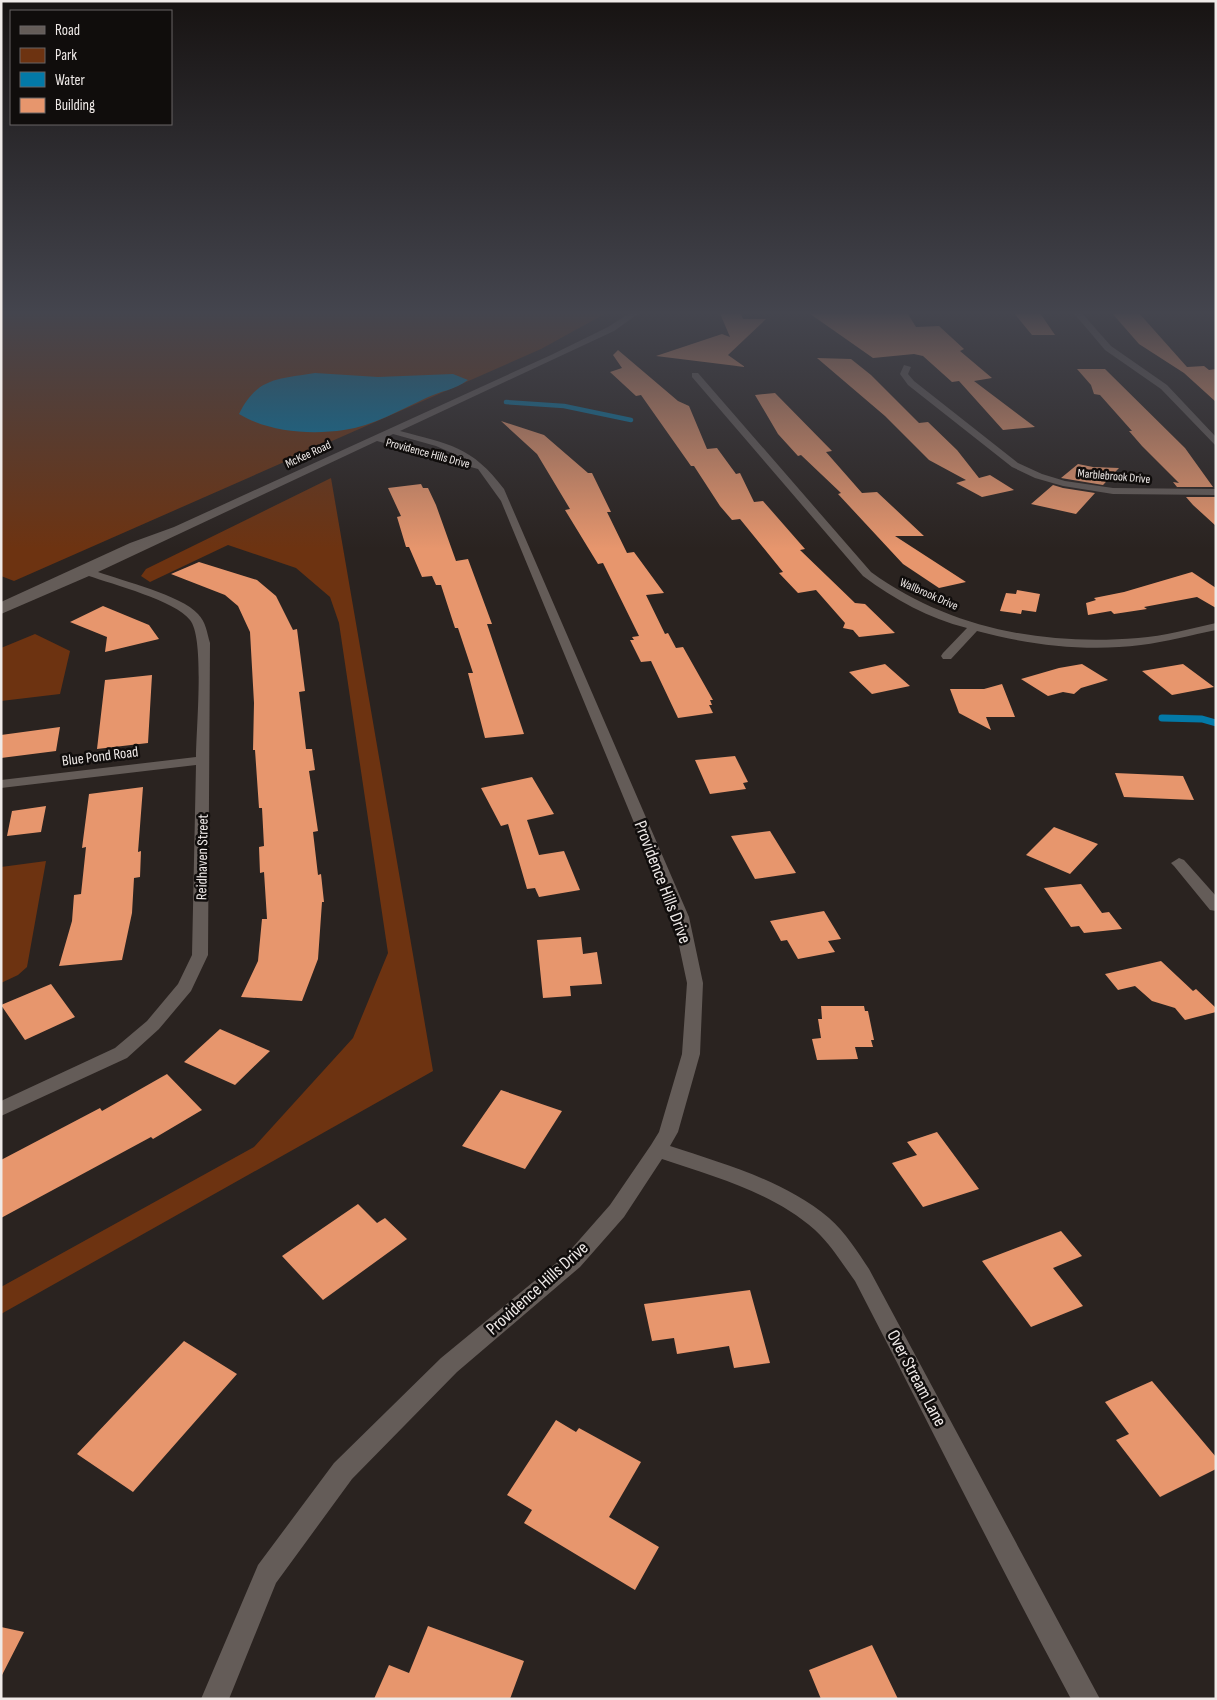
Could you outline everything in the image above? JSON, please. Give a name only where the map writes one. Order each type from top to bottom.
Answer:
[{"type":"street","name":"McKee Road","points":[[1,611],[144,548],[178,529],[481,390]]},
{"type":"street","name":"Wallbrook Drive","points":[[708,390],[867,574],[898,597],[922,608],[975,627],[1044,639],[1114,643],[1161,639],[1216,626]]},
{"type":"street","name":"Marblebrook Drive","points":[[921,390],[1014,465],[1027,472],[1065,484],[1093,489],[1124,492],[1216,492]]},
{"type":"street","points":[[1167,390],[1216,443]]},
{"type":"street","name":"Providence Hills Drive","points":[[215,1699],[267,1574],[343,1471],[449,1365],[573,1261],[617,1211],[668,1132],[691,1054],[696,1000],[690,952],[681,917],[500,489],[470,456],[458,450],[391,431]]},
{"type":"street","name":"Providence Hills Drive","points":[[375,438],[481,467]]},
{"type":"street","name":"McKee Road","points":[[1,606],[134,545],[178,529]]},
{"type":"street","name":"Reidhaven Street","points":[[1,1109],[121,1053],[153,1025],[185,987],[200,955],[204,643],[199,624],[190,613],[176,606],[89,573]]},
{"type":"street","points":[[947,656],[975,627]]},
{"type":"street","name":"Blue Pond Road","points":[[1,784],[203,760]]},
{"type":"street","points":[[1178,863],[1216,906]]},
{"type":"street","name":"Over Stream Lane","points":[[658,1150],[754,1183],[816,1220],[840,1243],[862,1275],[988,1512],[1022,1582],[1086,1699]]},
{"type":"green space","points":[[1,390],[447,390],[14,581],[1,576]]},
{"type":"green space","points":[[331,478],[433,1071],[1,1314],[1,1287],[254,1147],[353,1038],[388,953],[339,623],[330,597],[296,568],[228,545],[150,582],[141,576],[146,569]]},
{"type":"green space","points":[[35,634],[70,651],[60,694],[1,701],[1,648]]},
{"type":"green space","points":[[46,861],[27,967],[18,975],[1,983],[1,867]]},
{"type":"water","points":[[256,390],[446,390],[365,425],[344,430],[317,432],[290,431],[263,425],[239,414]]},
{"type":"building","points":[[630,390],[665,390],[678,401],[689,406],[707,449],[717,448],[736,474],[740,473],[754,502],[763,501],[805,549],[800,550],[855,603],[865,604],[895,633],[859,637],[853,630],[843,628],[845,623],[816,590],[798,593],[779,573],[783,572],[740,519],[732,520],[720,506],[694,466],[691,466],[641,395],[636,396]]},
{"type":"building","points":[[855,390],[886,390],[919,423],[928,422],[957,450],[979,478],[990,475],[1014,490],[982,497],[956,483],[966,480],[929,460],[885,416]]},
{"type":"building","points":[[967,390],[986,390],[1035,427],[1003,430]]},
{"type":"building","points":[[1093,390],[1127,390],[1185,448],[1213,487],[1177,487],[1173,482],[1179,483],[1142,446],[1129,431],[1132,431],[1100,395],[1094,394]]},
{"type":"building","points":[[1203,390],[1216,390],[1216,402]]},
{"type":"building","points":[[775,393],[832,451],[826,452],[862,493],[877,492],[924,536],[895,536],[966,582],[939,588],[903,564],[838,494],[841,493],[801,455],[798,456],[778,434],[755,395]]},
{"type":"building","points":[[501,421],[544,435],[588,473],[592,473],[611,512],[607,512],[627,553],[634,552],[664,593],[646,595],[665,634],[668,633],[676,648],[683,647],[713,700],[710,700],[712,705],[709,705],[713,713],[678,718],[651,661],[641,662],[630,640],[634,640],[632,637],[639,636],[603,563],[598,564],[565,510],[570,509],[537,454]]},
{"type":"building","points":[[1078,464],[1093,467],[1119,468],[1103,485],[1061,478]]},
{"type":"building","points":[[421,484],[423,488],[428,488],[436,505],[456,561],[468,559],[492,624],[487,624],[524,734],[485,738],[468,673],[473,673],[458,628],[455,628],[441,585],[436,585],[432,576],[422,577],[409,547],[406,547],[397,517],[401,516],[388,488]]},
{"type":"building","points":[[1053,485],[1095,493],[1076,514],[1031,504]]},
{"type":"building","points":[[1186,497],[1216,497],[1216,526],[1193,505]]},
{"type":"building","points":[[199,562],[257,580],[276,596],[293,630],[297,629],[305,691],[299,692],[306,749],[312,749],[315,770],[309,771],[318,831],[313,832],[318,875],[321,874],[324,902],[322,902],[318,959],[302,1001],[241,997],[258,961],[262,919],[267,919],[264,872],[260,873],[259,847],[264,846],[262,808],[259,808],[255,750],[253,750],[254,703],[250,632],[238,606],[225,595],[171,574]]},
{"type":"building","points":[[1192,572],[1216,588],[1216,608],[1197,597],[1144,607],[1147,609],[1114,614],[1111,611],[1088,615],[1086,603],[1096,600],[1094,598],[1124,592]]},
{"type":"building","points":[[1017,590],[1040,594],[1036,612],[1022,610],[1021,614],[1000,611],[1006,593],[1016,594]]},
{"type":"building","points":[[103,606],[149,625],[159,639],[105,652],[107,637],[70,622]]},
{"type":"building","points":[[885,664],[910,686],[872,694],[849,672]]},
{"type":"building","points":[[1082,664],[1108,680],[1081,688],[1074,694],[1063,692],[1048,696],[1021,679],[1059,668]]},
{"type":"building","points":[[1183,664],[1214,687],[1172,695],[1142,671]]},
{"type":"building","points":[[152,675],[148,743],[97,749],[105,680]]},
{"type":"building","points":[[1002,684],[1015,717],[986,717],[991,730],[959,713],[950,689],[984,689]]},
{"type":"building","points":[[60,727],[56,751],[1,758],[1,735]]},
{"type":"building","points":[[735,756],[748,782],[743,783],[746,789],[710,794],[695,760]]},
{"type":"building","points":[[1115,773],[1183,776],[1194,800],[1124,797]]},
{"type":"building","points":[[532,777],[554,814],[527,820],[539,855],[564,851],[580,890],[539,897],[535,888],[527,889],[508,824],[501,826],[481,788]]},
{"type":"building","points":[[143,787],[138,852],[141,851],[140,877],[134,878],[132,913],[122,960],[59,966],[72,921],[74,895],[81,894],[86,847],[82,848],[89,794]]},
{"type":"building","points":[[46,806],[41,832],[7,836],[12,811]]},
{"type":"building","points":[[1054,827],[1098,844],[1070,874],[1026,855]]},
{"type":"building","points":[[770,831],[796,873],[755,879],[731,836]]},
{"type":"building","points":[[1081,884],[1102,913],[1109,912],[1122,929],[1084,933],[1079,926],[1071,927],[1044,888]]},
{"type":"building","points":[[824,911],[841,939],[828,941],[835,952],[798,959],[787,940],[781,941],[770,921]]},
{"type":"building","points":[[581,937],[583,954],[597,952],[602,984],[570,986],[571,996],[543,998],[537,940]]},
{"type":"building","points":[[1161,961],[1193,991],[1196,989],[1216,1008],[1216,1012],[1185,1020],[1175,1008],[1152,1001],[1135,986],[1118,990],[1105,974]]},
{"type":"building","points":[[51,984],[75,1017],[25,1040],[1,1005]]},
{"type":"building","points":[[821,1006],[864,1006],[865,1011],[868,1011],[874,1040],[871,1040],[873,1047],[855,1047],[858,1059],[817,1060],[812,1039],[821,1038],[818,1019],[822,1019]]},
{"type":"building","points":[[220,1029],[270,1051],[235,1085],[184,1062]]},
{"type":"building","points":[[167,1074],[202,1110],[153,1139],[151,1137],[1,1218],[1,1160],[100,1108],[102,1111]]},
{"type":"building","points":[[501,1090],[562,1111],[525,1169],[462,1146]]},
{"type":"building","points":[[937,1132],[979,1189],[923,1207],[892,1163],[917,1155],[907,1142]]},
{"type":"building","points":[[358,1204],[377,1223],[385,1218],[407,1239],[323,1300],[282,1256]]},
{"type":"building","points":[[1061,1231],[1082,1256],[1053,1268],[1083,1306],[1031,1327],[982,1261]]},
{"type":"building","points":[[750,1290],[770,1363],[734,1368],[729,1346],[677,1354],[674,1338],[652,1341],[644,1304]]},
{"type":"building","points":[[184,1341],[237,1374],[133,1492],[77,1454]]},
{"type":"building","points":[[1152,1381],[1216,1457],[1216,1469],[1160,1497],[1116,1440],[1129,1434],[1105,1402]]},
{"type":"building","points":[[556,1420],[576,1432],[579,1428],[641,1462],[609,1517],[659,1547],[635,1590],[524,1523],[532,1510],[507,1495]]},
{"type":"building","points":[[428,1626],[524,1661],[510,1699],[374,1699],[389,1665],[409,1673]]},
{"type":"building","points":[[1,1627],[24,1632],[1,1677]]},
{"type":"building","points":[[872,1645],[898,1699],[821,1699],[809,1670]]},
{"type":"waterway","points":[[506,402],[564,406],[631,420]]},
{"type":"waterway","points":[[1162,718],[1202,719],[1216,723]]}]
